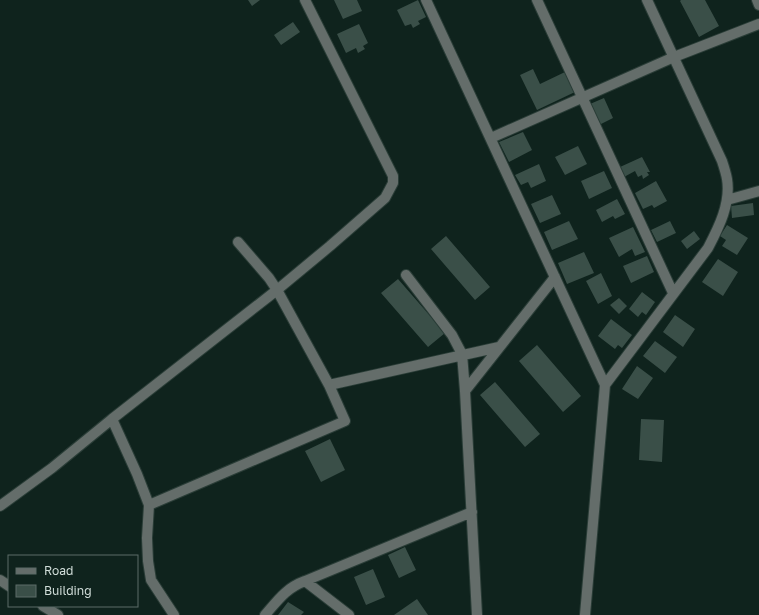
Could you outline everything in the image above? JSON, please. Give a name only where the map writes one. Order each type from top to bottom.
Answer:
[{"type":"street","points":[[0,506],[52,468],[112,419],[277,290],[385,198],[393,183],[393,176],[305,0]]},
{"type":"street","points":[[426,0],[605,385],[585,615]]},
{"type":"street","points":[[537,0],[673,293]]},
{"type":"street","points":[[605,385],[708,248],[717,231],[727,200],[727,179],[722,161],[647,0]]},
{"type":"street","points":[[757,0],[759,5]]},
{"type":"street","points":[[491,138],[674,57],[759,24]]},
{"type":"street","points":[[727,200],[759,191]]},
{"type":"street","points":[[149,505],[345,420],[329,385],[277,290],[269,278],[238,242]]},
{"type":"street","points":[[406,275],[452,335],[462,354],[477,615]]},
{"type":"street","points":[[465,391],[555,277]]},
{"type":"street","points":[[329,385],[499,346]]},
{"type":"street","points":[[112,419],[138,474],[149,505],[147,538],[151,580],[174,615]]},
{"type":"street","points":[[265,615],[284,593],[294,585],[472,512]]},
{"type":"street","points":[[305,581],[349,615]]},
{"type":"street","points":[[45,607],[58,615]]},
{"type":"building","points":[[248,0],[260,0],[252,6]]},
{"type":"building","points":[[334,0],[357,0],[362,11],[343,19]]},
{"type":"building","points":[[418,0],[426,17],[418,21],[420,24],[413,28],[411,24],[405,26],[397,10]]},
{"type":"building","points":[[705,0],[719,26],[699,37],[680,1]]},
{"type":"building","points":[[293,22],[300,32],[281,45],[274,35]]},
{"type":"building","points":[[359,24],[368,43],[363,46],[365,49],[358,53],[356,48],[346,53],[337,34]]},
{"type":"building","points":[[533,69],[540,84],[565,72],[575,92],[537,110],[520,75]]},
{"type":"building","points":[[604,98],[613,118],[599,125],[590,104]]},
{"type":"building","points":[[523,132],[532,150],[509,162],[499,142]]},
{"type":"building","points":[[578,146],[587,164],[565,175],[555,157]]},
{"type":"building","points":[[642,157],[650,172],[647,172],[649,175],[643,179],[642,175],[638,177],[635,171],[624,177],[620,167]]},
{"type":"building","points":[[539,164],[546,181],[531,188],[528,182],[521,185],[515,175]]},
{"type":"building","points":[[604,171],[612,188],[589,199],[581,181]]},
{"type":"building","points":[[656,181],[667,201],[654,208],[652,205],[643,209],[635,193]]},
{"type":"building","points":[[552,195],[561,214],[540,223],[531,204]]},
{"type":"building","points":[[617,199],[625,214],[615,219],[613,216],[602,222],[596,210]]},
{"type":"building","points":[[753,203],[754,215],[732,218],[731,206]]},
{"type":"building","points":[[569,221],[578,239],[552,250],[544,232]]},
{"type":"building","points":[[670,221],[676,233],[657,242],[651,230]]},
{"type":"building","points":[[727,225],[748,238],[737,255],[722,246],[726,240],[720,236]]},
{"type":"building","points":[[633,227],[645,252],[635,256],[632,249],[619,257],[609,238]]},
{"type":"building","points":[[694,231],[700,239],[687,249],[681,241]]},
{"type":"building","points":[[446,236],[490,287],[475,300],[431,249]]},
{"type":"building","points":[[584,252],[594,273],[567,284],[558,263]]},
{"type":"building","points":[[647,256],[654,272],[631,283],[623,266]]},
{"type":"building","points":[[718,259],[738,272],[723,296],[702,282]]},
{"type":"building","points":[[601,273],[612,296],[598,304],[586,281]]},
{"type":"building","points":[[398,279],[445,333],[428,347],[381,293]]},
{"type":"building","points":[[642,292],[655,302],[646,315],[642,312],[638,317],[629,309]]},
{"type":"building","points":[[619,298],[627,306],[619,314],[610,305]]},
{"type":"building","points":[[675,315],[695,329],[683,347],[663,332]]},
{"type":"building","points":[[611,319],[632,335],[622,348],[618,345],[615,349],[598,336]]},
{"type":"building","points":[[655,341],[677,357],[665,373],[643,356]]},
{"type":"building","points":[[537,345],[581,396],[563,412],[519,361]]},
{"type":"building","points":[[637,366],[653,378],[638,399],[622,389]]},
{"type":"building","points":[[495,382],[540,434],[525,447],[480,395]]},
{"type":"building","points":[[641,419],[664,420],[662,462],[639,460]]},
{"type":"building","points":[[330,439],[345,470],[321,482],[305,451]]},
{"type":"building","points":[[405,547],[416,570],[399,578],[388,555]]},
{"type":"building","points":[[373,569],[385,597],[366,605],[354,577]]},
{"type":"building","points":[[417,599],[428,615],[394,615]]},
{"type":"building","points":[[288,602],[304,612],[301,615],[278,615]]}]
